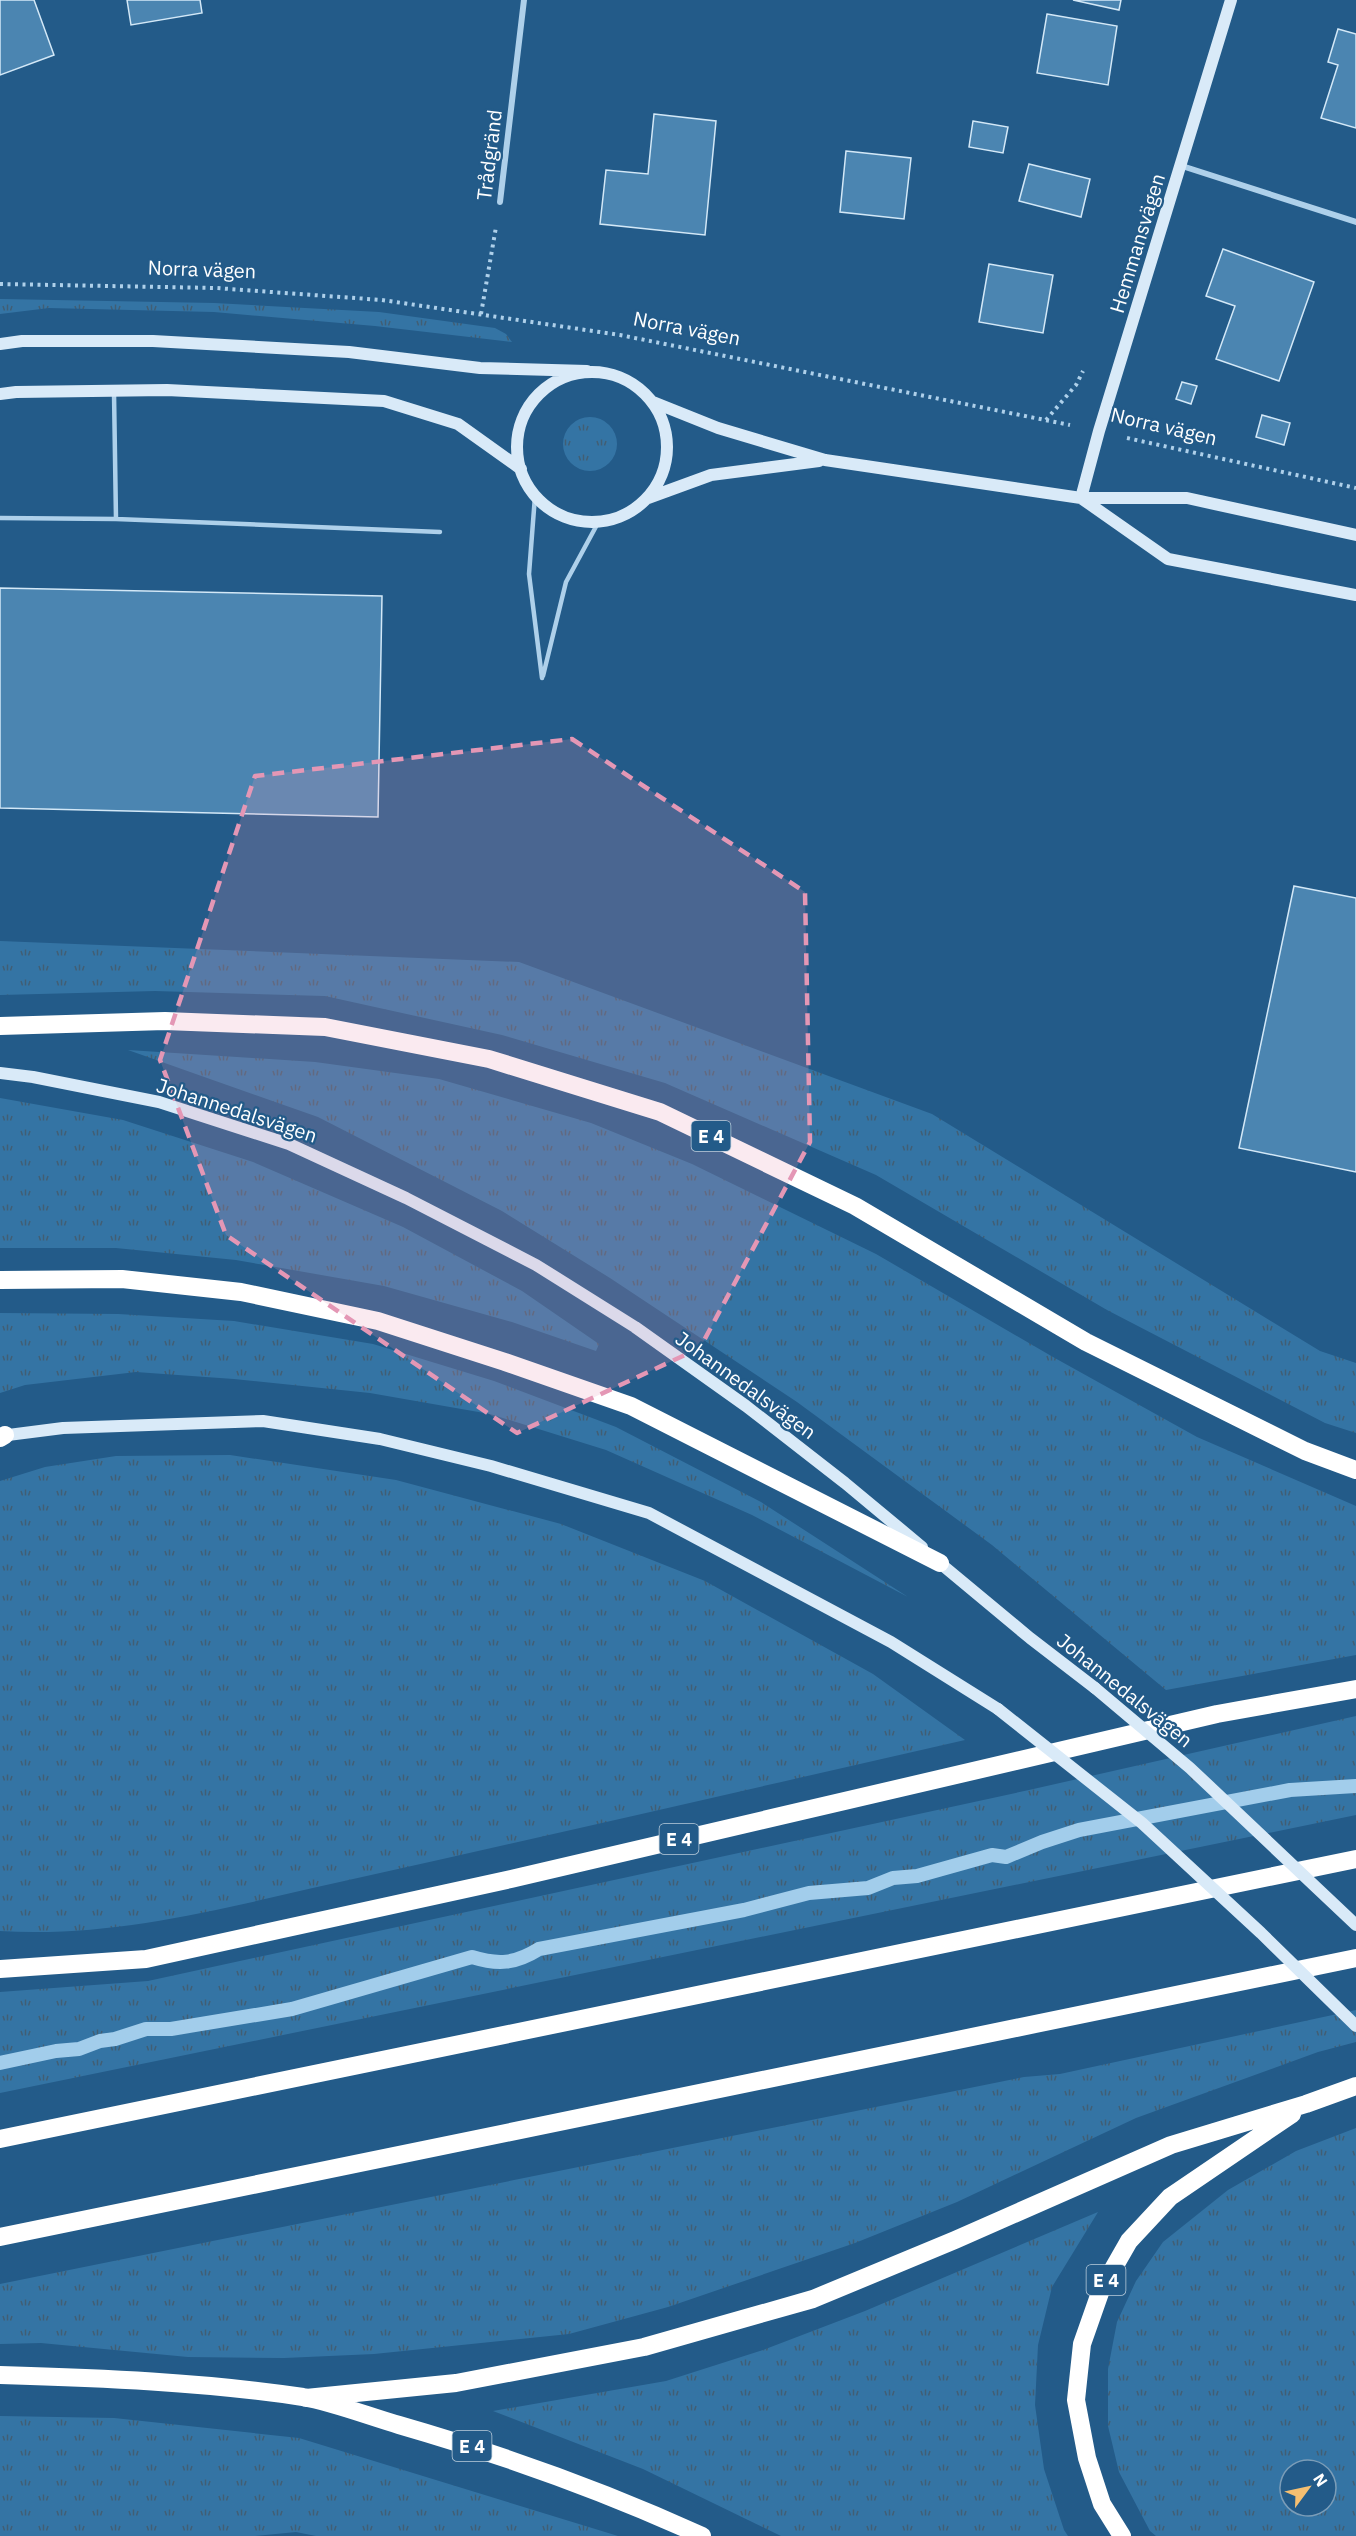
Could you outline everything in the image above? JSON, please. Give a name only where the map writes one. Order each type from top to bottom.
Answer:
[{"type":"highway","name":"E 4","points":[[0,1026],[165,1021],[325,1027],[489,1059],[660,1112],[855,1206],[1086,1342],[1305,1451],[1356,1470]]},
{"type":"highway","points":[[0,1280],[122,1279],[241,1292],[378,1321],[631,1406],[940,1563]]},
{"type":"highway","name":"E 4","points":[[0,1969],[146,1959],[511,1879],[1217,1714],[1356,1689]]},
{"type":"highway","points":[[0,2139],[1356,1859]]},
{"type":"highway","points":[[0,2237],[1356,1958]]},
{"type":"highway","name":"E 4","points":[[306,2398],[456,2383],[644,2347],[813,2299],[955,2240],[1171,2145],[1306,2104],[1356,2086]]},
{"type":"highway","name":"E 4","points":[[1122,2536],[1102,2504],[1087,2458],[1076,2400],[1082,2344],[1101,2290],[1128,2241],[1170,2198],[1306,2104]]},
{"type":"highway","name":"E 4","points":[[0,2375],[121,2378],[233,2388],[306,2398],[485,2450],[653,2513],[702,2536]]},
{"type":"main road","name":"Hemmansvägen","points":[[1081,498],[1099,431],[1231,0]]},
{"type":"main road","points":[[0,344],[22,341],[153,340],[349,352],[480,368],[587,371],[612,374],[634,384],[653,402],[665,426],[668,450],[660,479],[648,498]]},
{"type":"main road","points":[[587,371],[560,379],[536,396],[523,418],[517,442],[521,469],[535,496],[559,513],[579,521],[617,518],[648,498],[711,475],[825,460]]},
{"type":"main road","points":[[0,394],[167,390],[384,401],[458,424],[521,469]]},
{"type":"main road","points":[[653,402],[718,428],[825,460],[1081,498],[1188,498],[1356,535]]},
{"type":"main road","points":[[1081,498],[1168,560],[1356,595]]},
{"type":"main road","name":"Johannedalsvägen","points":[[0,1073],[159,1102],[289,1144],[406,1198],[526,1259],[635,1327],[746,1406],[845,1483],[1030,1638],[1095,1688],[1190,1768],[1356,1925]]},
{"type":"main road","points":[[2,1436],[63,1428],[262,1421],[380,1439],[491,1466],[649,1513],[891,1642],[998,1709],[1142,1823],[1261,1933],[1356,2026]]},
{"type":"street","name":"Trådgränd","points":[[500,202],[525,0]]},
{"type":"street","points":[[1182,166],[1356,222]]},
{"type":"lane","points":[[114,390],[116,519]]},
{"type":"lane","points":[[535,496],[529,574],[542,678],[566,582],[599,521]]},
{"type":"lane","points":[[0,518],[116,519],[440,532]]},
{"type":"path","name":"Trådgränd","points":[[481,314],[500,202]]},
{"type":"path","name":"Norra vägen","points":[[0,284],[228,289],[382,300],[620,334],[1099,431],[1356,488]]},
{"type":"highlighted area","points":[[572,739],[805,892],[810,1142],[700,1348],[517,1433],[226,1235],[160,1060],[255,776]]},
{"type":"green space","points":[[0,299],[214,303],[379,312],[495,328],[506,334],[512,342],[375,326],[214,312],[49,308],[0,314]]},
{"type":"green space","points":[[585,417],[595,417],[605,421],[613,429],[617,444],[613,459],[605,467],[595,471],[585,471],[575,467],[567,459],[563,449],[563,439],[567,429],[575,421]]},
{"type":"green space","points":[[0,941],[519,962],[932,1114],[1320,1351],[1356,1363],[1356,1433],[1325,1423],[1107,1310],[876,1175],[665,1083],[502,1035],[325,996],[155,991],[0,995]]},
{"type":"green space","points":[[128,1050],[315,1062],[439,1079],[591,1123],[692,1164],[876,1254],[1053,1357],[1197,1437],[1356,1506],[1356,1655],[1166,1690],[992,1545],[797,1402],[610,1278],[502,1211],[318,1117]]},
{"type":"green space","points":[[0,1098],[123,1120],[253,1162],[403,1227],[522,1291],[599,1344],[596,1351],[512,1322],[384,1286],[236,1260],[116,1248],[0,1248]]},
{"type":"green space","points":[[0,1313],[118,1314],[234,1321],[373,1344],[494,1381],[616,1427],[761,1502],[908,1597],[752,1515],[606,1450],[490,1414],[370,1393],[136,1372],[25,1385],[0,1393]]},
{"type":"green space","points":[[230,1455],[396,1480],[561,1524],[705,1581],[873,1674],[965,1740],[187,1916],[94,1929],[47,1932],[0,1931],[0,1481],[45,1467],[116,1456]]},
{"type":"green space","points":[[1356,1716],[1356,1815],[0,2093],[0,1992],[148,1981],[1029,1790]]},
{"type":"green space","points":[[1356,2010],[1356,2042],[1318,2052],[1136,2118],[957,2202],[855,2243],[668,2307],[569,2334],[374,2354],[284,2358],[188,2357],[41,2343],[0,2344],[0,2284],[1024,2077],[1060,2074]]},
{"type":"green space","points":[[1356,2128],[1356,2536],[1156,2536],[1150,2531],[1119,2472],[1108,2426],[1108,2369],[1117,2322],[1136,2281],[1163,2242],[1228,2190],[1296,2151]]},
{"type":"green space","points":[[1098,2212],[1052,2287],[1038,2345],[1035,2405],[1044,2469],[1068,2536],[781,2536],[643,2469],[493,2411],[666,2381],[763,2350],[865,2311]]},
{"type":"green space","points":[[0,2416],[114,2418],[299,2438],[618,2536],[316,2536],[296,2532],[255,2536],[0,2536]]},
{"type":"building","points":[[0,0],[34,0],[54,55],[0,75]]},
{"type":"building","points":[[127,0],[200,0],[202,13],[131,25]]},
{"type":"building","points":[[1073,0],[1121,0],[1119,10]]},
{"type":"building","points":[[1047,14],[1117,26],[1108,85],[1037,73]]},
{"type":"building","points":[[1338,29],[1356,34],[1356,128],[1321,118],[1338,65],[1328,62]]},
{"type":"building","points":[[654,114],[716,121],[705,235],[600,224],[606,170],[648,174]]},
{"type":"building","points":[[973,121],[1008,127],[1003,153],[969,147]]},
{"type":"building","points":[[846,151],[911,158],[904,219],[840,212]]},
{"type":"building","points":[[1029,164],[1090,179],[1081,217],[1019,201]]},
{"type":"building","points":[[1223,249],[1314,282],[1279,381],[1216,359],[1235,306],[1206,296]]},
{"type":"building","points":[[989,264],[1053,275],[1043,333],[979,322]]},
{"type":"building","points":[[1182,382],[1197,386],[1191,404],[1176,399]]},
{"type":"building","points":[[1262,415],[1290,423],[1284,445],[1256,437]]},
{"type":"building","points":[[0,588],[382,596],[378,817],[0,808]]},
{"type":"building","points":[[1294,886],[1356,898],[1356,1172],[1239,1148]]},
{"type":"waterway","points":[[0,2063],[56,2051],[79,2049],[146,2029],[171,2029],[292,2009],[472,1957],[506,1962],[522,1958],[539,1949],[744,1910],[809,1893],[868,1888],[893,1878],[917,1876],[992,1855],[1006,1857],[1079,1830],[1290,1790],[1356,1786]]}]
